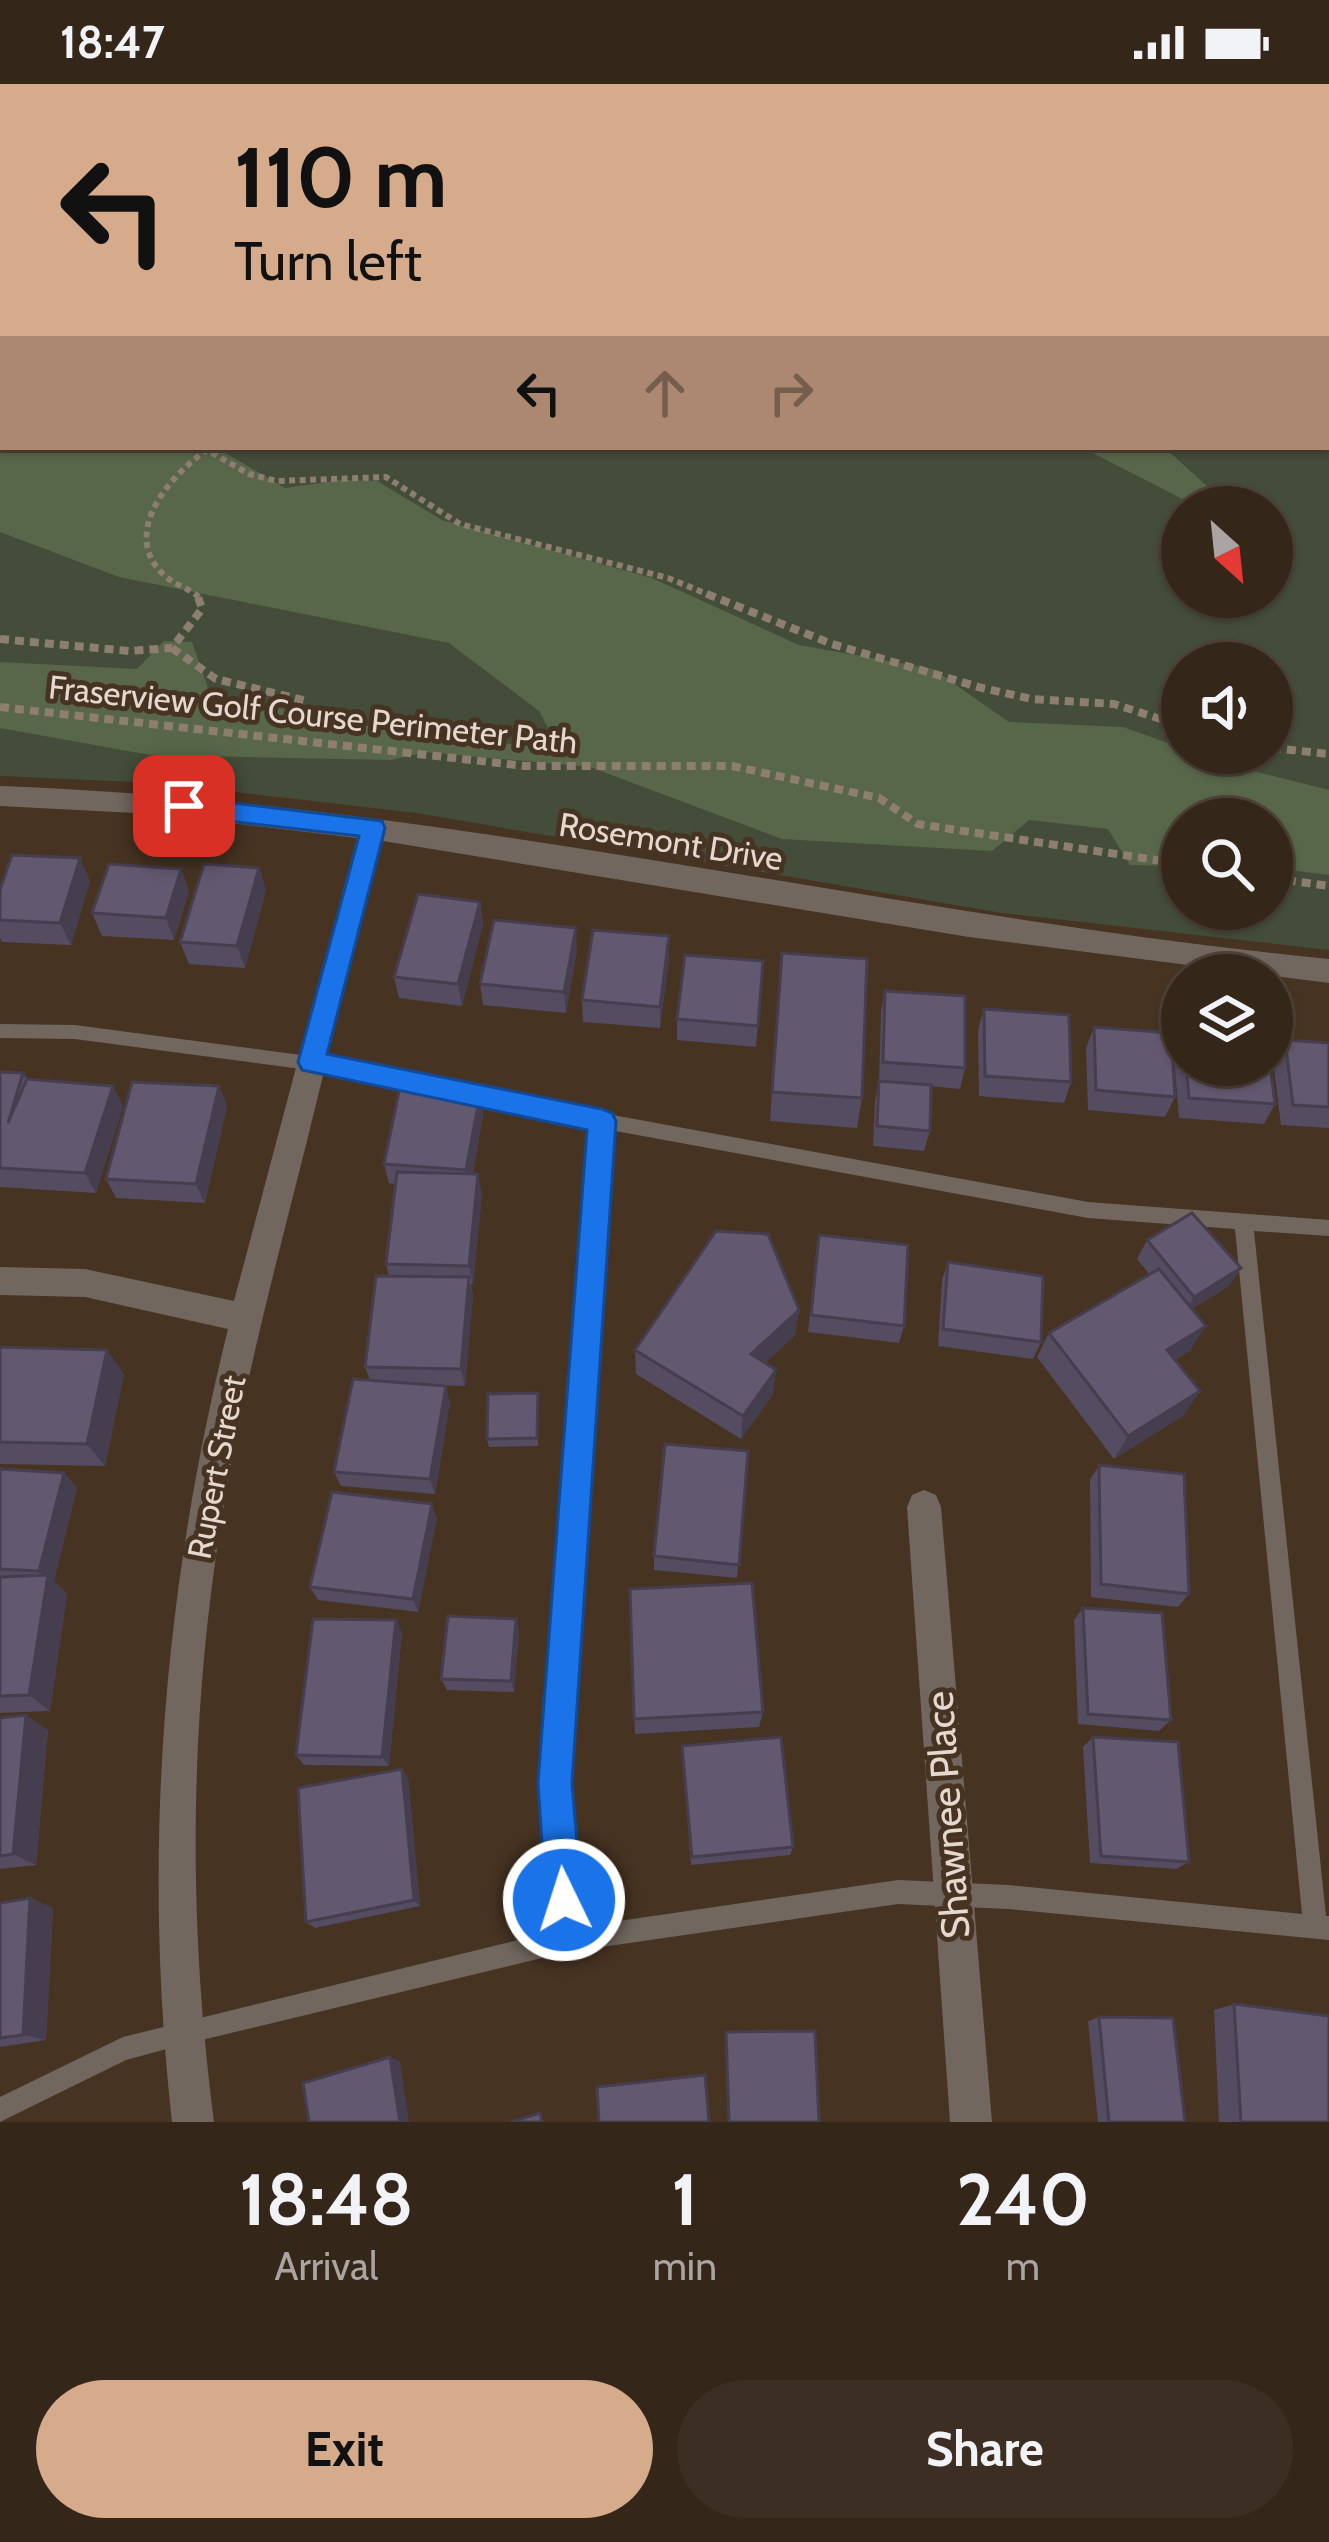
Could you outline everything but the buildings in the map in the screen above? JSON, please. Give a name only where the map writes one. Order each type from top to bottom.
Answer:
[{"type":"street","name":"Rosemont Drive","points":[[0,796],[144,802],[373,828],[961,926],[1157,955],[1329,971]]},
{"type":"street","name":"Rupert Street","points":[[193,2122],[181,2033],[178,1756],[194,1579],[246,1318],[373,828]]},
{"type":"street","points":[[0,1281],[85,1283],[246,1318]]},
{"type":"street","name":"Shawnee Place","points":[[924,1508],[971,2122]]},
{"type":"lane","points":[[0,1031],[74,1032],[312,1062],[602,1121],[1088,1210],[1329,1228]]},
{"type":"lane","points":[[567,1940],[555,1783],[602,1121]]},
{"type":"lane","points":[[0,2110],[124,2049],[181,2033],[567,1940],[898,1892],[1322,1927],[1244,1224]]},
{"type":"path","points":[[0,639],[78,645],[121,654],[172,649],[202,609],[199,595],[166,576],[148,547],[148,515],[160,491],[207,450],[249,474],[277,481],[386,477],[460,524],[668,578],[832,644],[982,688],[1032,699],[1114,704],[1161,719]]},
{"type":"path","points":[[172,649],[184,662],[218,680],[307,701]]},
{"type":"path","name":"Fraserview Golf Course Perimeter Path","points":[[0,706],[525,766],[732,766],[879,798],[918,824],[1161,861]]},
{"type":"path","points":[[1293,750],[1329,754]]},
{"type":"path","points":[[1293,881],[1329,886]]},
{"type":"green space","points":[[0,450],[1329,450],[1329,950],[1002,913],[416,813],[158,783],[0,776]]},
{"type":"green space","points":[[0,450],[220,450],[285,488],[341,480],[377,481],[442,520],[652,578],[799,645],[933,669],[1009,722],[1123,727],[1161,741],[1161,774],[1265,774],[1329,790],[1329,875],[1293,871],[1293,798],[1161,798],[1161,866],[1130,865],[1108,829],[1029,820],[992,851],[782,839],[590,767],[426,752],[391,760],[150,755],[0,728],[0,662],[137,669],[164,641],[192,642],[210,694],[379,728],[560,750],[539,711],[449,643],[119,577],[0,532]]},
{"type":"green space","points":[[1087,450],[1167,450],[1207,486],[1161,488]]},
{"type":"route","points":[[184,806],[373,828],[312,1062],[602,1121],[555,1783],[564,1900]]}]
